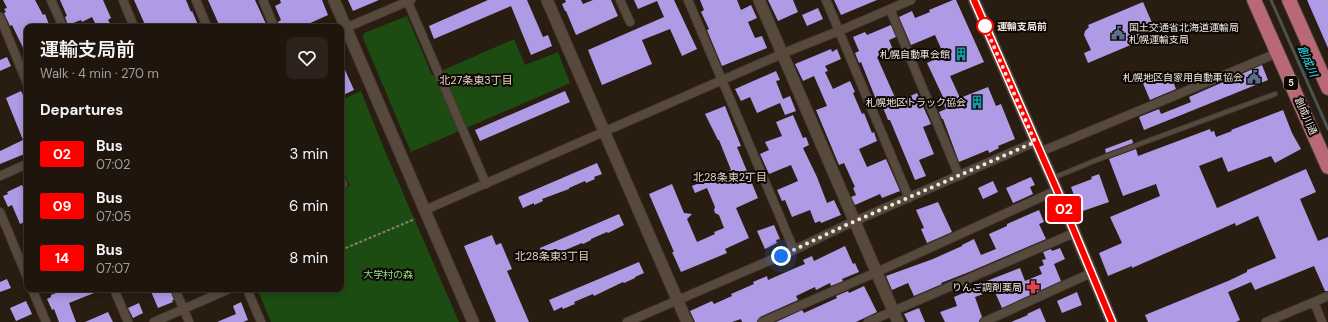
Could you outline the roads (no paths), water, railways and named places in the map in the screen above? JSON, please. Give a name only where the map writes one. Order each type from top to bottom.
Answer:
[{"type":"highway","name":"創成川通","points":[[1254,0],[1328,167]]},
{"type":"highway","points":[[1289,0],[1328,88]]},
{"type":"street","points":[[51,0],[62,24]]},
{"type":"street","points":[[123,0],[133,24]]},
{"type":"street","points":[[196,0],[206,24]]},
{"type":"street","points":[[263,0],[273,24]]},
{"type":"street","points":[[334,0],[342,24]]},
{"type":"street","points":[[473,322],[344,29],[408,0],[486,184]]},
{"type":"street","points":[[547,0],[687,322]]},
{"type":"street","points":[[620,0],[630,22]]},
{"type":"street","points":[[688,0],[794,250]]},
{"type":"street","points":[[759,0],[898,322]]},
{"type":"street","points":[[826,0],[908,198]]},
{"type":"street","points":[[425,210],[782,54],[911,0]]},
{"type":"street","points":[[974,0],[1057,190],[1112,322]]},
{"type":"street","points":[[890,9],[959,176]]},
{"type":"street","points":[[0,17],[24,76]]},
{"type":"street","points":[[627,322],[637,320],[677,300],[794,250],[959,176],[1038,147],[1277,53]]},
{"type":"street","points":[[0,176],[24,165]]},
{"type":"street","points":[[762,322],[1057,190]]},
{"type":"street","points":[[0,212],[24,270]]},
{"type":"street","points":[[868,322],[1074,233]]},
{"type":"street","points":[[984,322],[1091,273]]},
{"type":"street","points":[[33,292],[46,322]]},
{"type":"street","points":[[115,292],[128,322]]},
{"type":"street","points":[[176,292],[189,322]]},
{"type":"street","points":[[154,322],[222,292]]},
{"type":"street","points":[[248,292],[261,322]]},
{"type":"street","points":[[1266,322],[1328,296]]},
{"type":"street","points":[[1314,302],[1322,322]]},
{"type":"lane","points":[[1051,178],[1275,94]]},
{"type":"waterway","name":"創成川","points":[[1271,0],[1328,129]]},
{"type":"place","name":"運輸支局前","points":[[985,26]]},
{"type":"place","name":"国土交通省北海道運輸局 札幌運輸支局","points":[[1118,33]]},
{"type":"place","name":"札幌自動車会館","points":[[961,54]]},
{"type":"place","name":"札幌地区自家用自動車協会","points":[[1254,77]]},
{"type":"place","name":"札幌地区トラック協会","points":[[977,102]]},
{"type":"place","name":"りんご調剤薬局","points":[[1033,287]]},
{"type":"district","name":"北27条東3丁目","points":[[476,80]]},
{"type":"district","name":"北28条東2丁目","points":[[730,177]]},
{"type":"district","name":"北28条東3丁目","points":[[552,256]]},
{"type":"park label","name":"大学村の森","points":[[388,274]]}]
